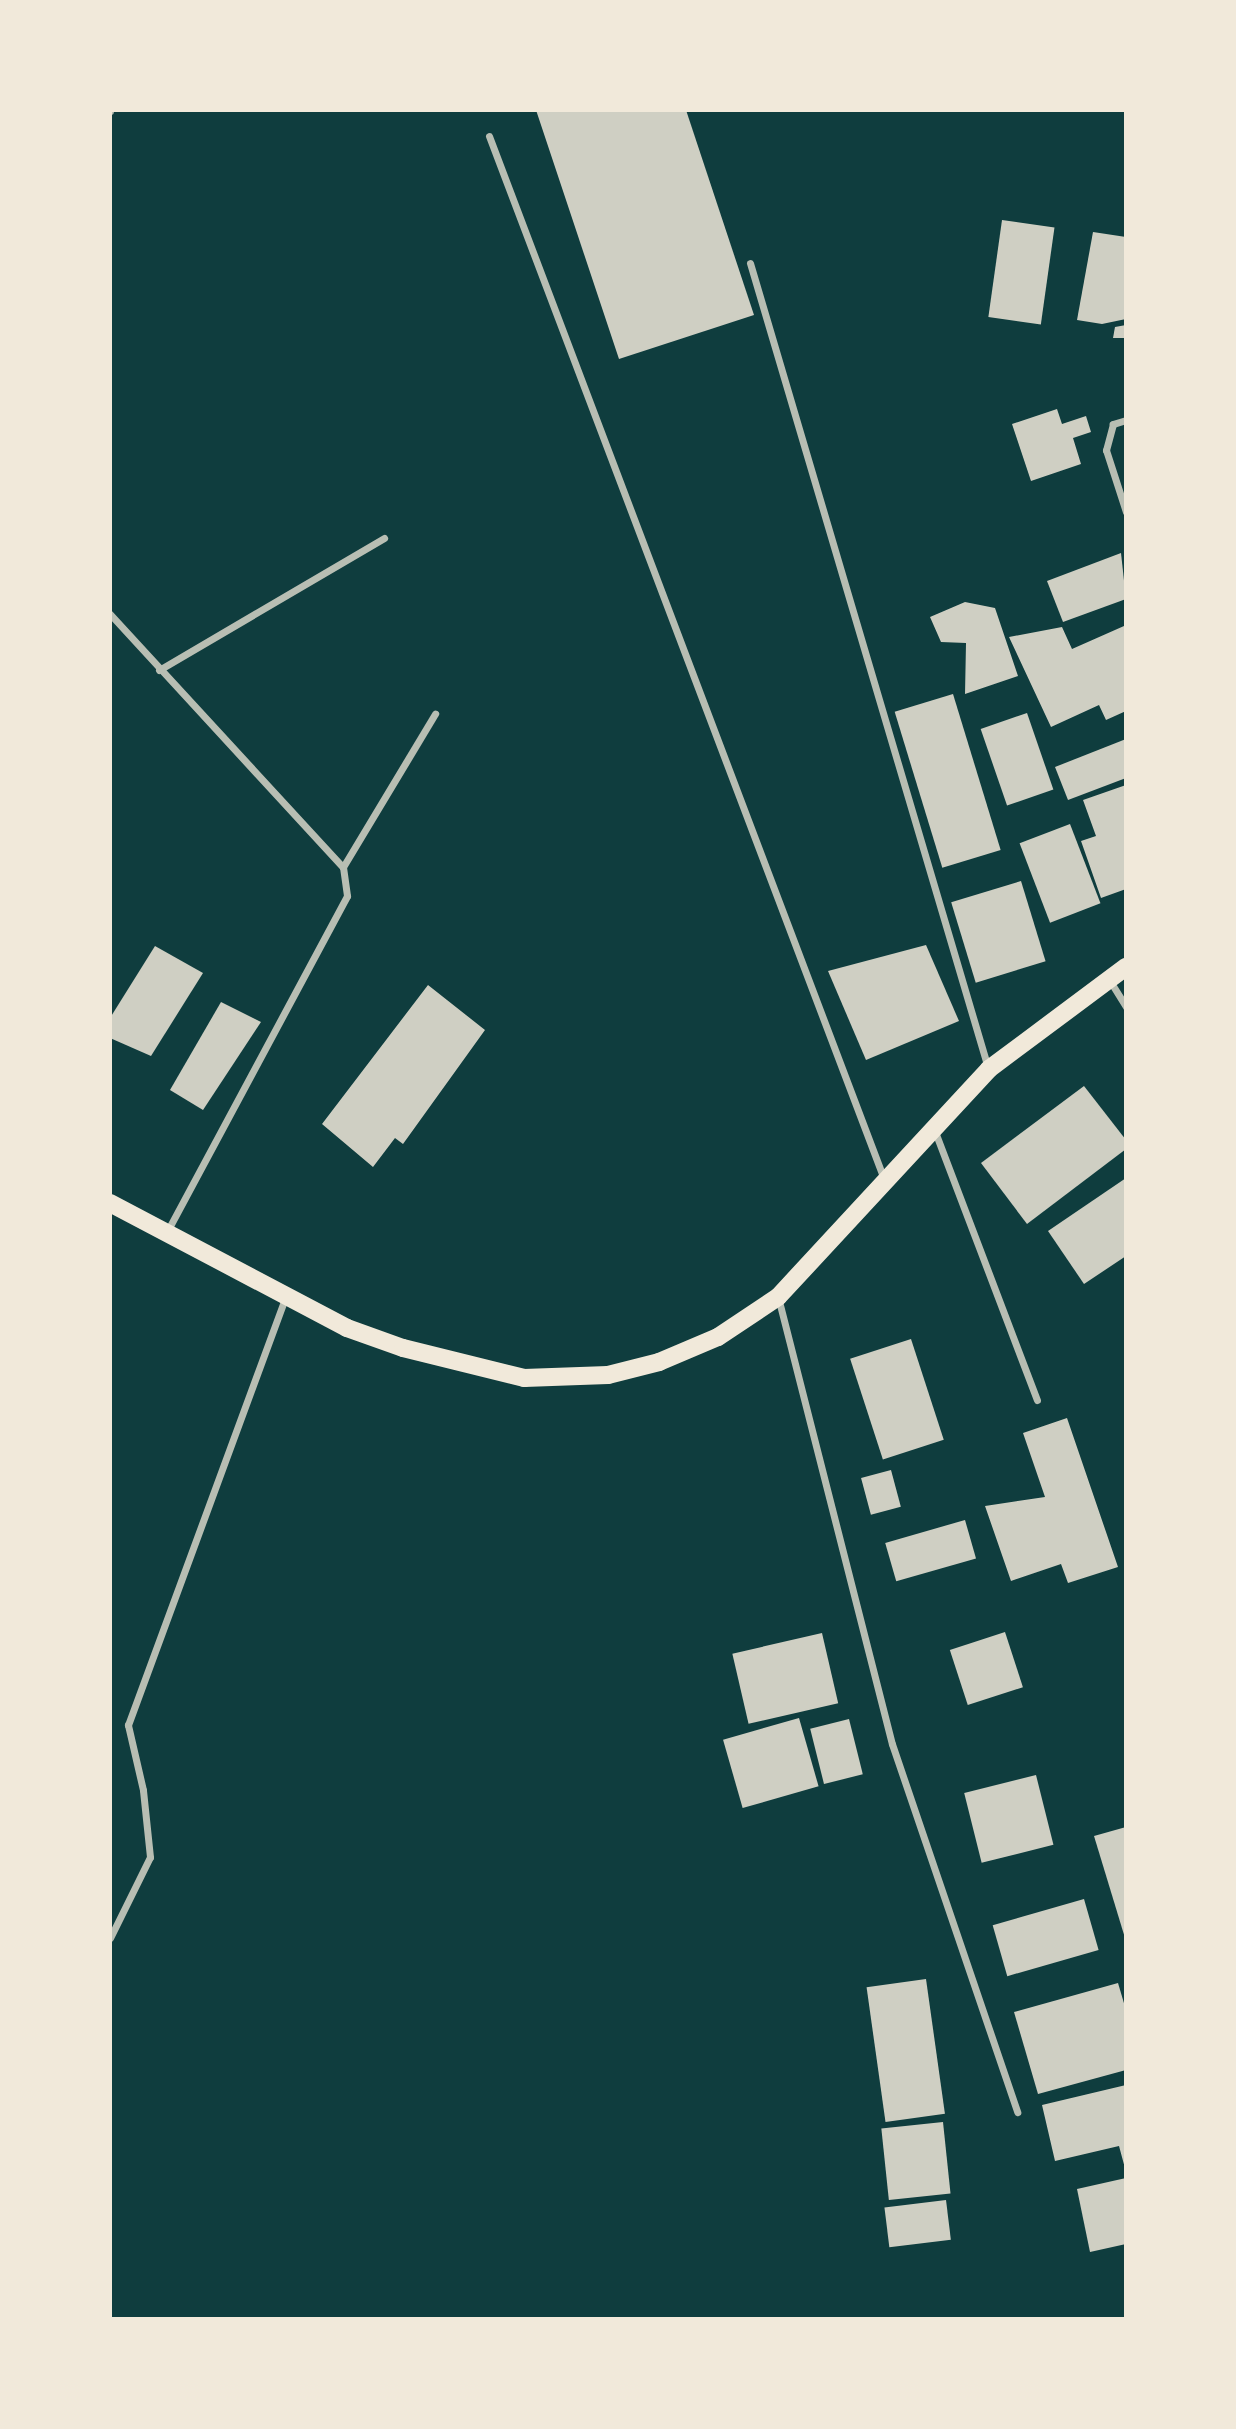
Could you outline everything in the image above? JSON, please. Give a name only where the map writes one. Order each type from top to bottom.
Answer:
[{"type":"main road","points":[[110,1203],[347,1328],[403,1348],[524,1378],[567,1380],[659,1362],[718,1337],[778,1297],[884,1178],[989,1069],[1126,967]]},
{"type":"street","points":[[489,136],[884,1178]]},
{"type":"street","points":[[750,263],[989,1069]]},
{"type":"street","points":[[1126,420],[1113,424],[1106,450],[1126,512]]},
{"type":"street","points":[[159,670],[384,538]]},
{"type":"street","points":[[110,614],[343,867],[347,896],[167,1231]]},
{"type":"street","points":[[343,867],[435,714]]},
{"type":"street","points":[[1108,978],[1126,1007]]},
{"type":"street","points":[[933,1126],[1037,1400]]},
{"type":"street","points":[[110,1938],[150,1857],[143,1790],[128,1726],[286,1296]]},
{"type":"street","points":[[778,1297],[892,1744],[1017,2112]]},
{"type":"building","points":[[536,110],[686,110],[754,315],[619,359]]},
{"type":"building","points":[[1002,220],[1054,227],[1041,324],[988,317]]},
{"type":"building","points":[[1093,232],[1126,237],[1126,319],[1102,324],[1077,320]]},
{"type":"building","points":[[1126,325],[1126,338],[1113,338],[1115,327]]},
{"type":"building","points":[[1057,409],[1062,424],[1086,416],[1091,432],[1073,438],[1081,464],[1031,481],[1012,424]]},
{"type":"building","points":[[1121,553],[1126,599],[1063,622],[1047,581]]},
{"type":"building","points":[[965,602],[995,608],[1018,676],[965,694],[966,643],[941,642],[930,617]]},
{"type":"building","points":[[1124,626],[1126,711],[1106,720],[1099,705],[1051,727],[1009,637],[1062,627],[1072,649]]},
{"type":"building","points":[[953,694],[1001,850],[942,868],[895,712]]},
{"type":"building","points":[[1027,713],[1053,790],[1007,806],[981,729]]},
{"type":"building","points":[[1126,739],[1126,778],[1068,800],[1055,767]]},
{"type":"building","points":[[1126,785],[1126,889],[1101,898],[1081,841],[1096,836],[1083,800]]},
{"type":"building","points":[[1070,824],[1100,903],[1050,923],[1020,843]]},
{"type":"building","points":[[1021,881],[1046,961],[976,983],[951,902]]},
{"type":"building","points":[[926,945],[959,1021],[866,1060],[828,971]]},
{"type":"building","points":[[155,946],[203,973],[151,1056],[110,1038],[110,1018]]},
{"type":"building","points":[[428,985],[485,1030],[403,1144],[395,1138],[373,1167],[322,1124]]},
{"type":"building","points":[[221,1002],[261,1022],[203,1110],[170,1090]]},
{"type":"building","points":[[1084,1086],[1126,1140],[1126,1149],[1027,1224],[981,1163]]},
{"type":"building","points":[[1126,1178],[1126,1256],[1084,1284],[1048,1231]]},
{"type":"building","points":[[911,1339],[944,1440],[883,1460],[850,1359]]},
{"type":"building","points":[[1067,1418],[1118,1567],[1068,1583],[1061,1564],[1011,1581],[985,1506],[1045,1497],[1023,1433]]},
{"type":"building","points":[[891,1470],[901,1507],[871,1515],[861,1478]]},
{"type":"building","points":[[965,1520],[976,1558],[896,1581],[885,1543]]},
{"type":"building","points":[[1005,1632],[1023,1687],[968,1705],[950,1650]]},
{"type":"building","points":[[822,1633],[838,1703],[749,1724],[732,1654]]},
{"type":"building","points":[[799,1718],[819,1786],[743,1808],[723,1740]]},
{"type":"building","points":[[849,1719],[863,1774],[824,1784],[810,1729]]},
{"type":"building","points":[[1036,1775],[1053,1845],[982,1863],[964,1793]]},
{"type":"building","points":[[1126,1827],[1126,1938],[1125,1938],[1094,1836]]},
{"type":"building","points":[[1084,1899],[1099,1950],[1007,1976],[993,1925]]},
{"type":"building","points":[[926,1979],[945,2114],[886,2122],[867,1987]]},
{"type":"building","points":[[1118,1983],[1126,2010],[1126,2070],[1038,2094],[1014,2012]]},
{"type":"building","points":[[1126,2085],[1126,2172],[1119,2146],[1055,2161],[1042,2105]]},
{"type":"building","points":[[943,2122],[951,2194],[889,2200],[881,2128]]},
{"type":"building","points":[[1126,2178],[1126,2244],[1090,2252],[1077,2189]]},
{"type":"building","points":[[946,2200],[951,2240],[889,2247],[884,2208]]}]
